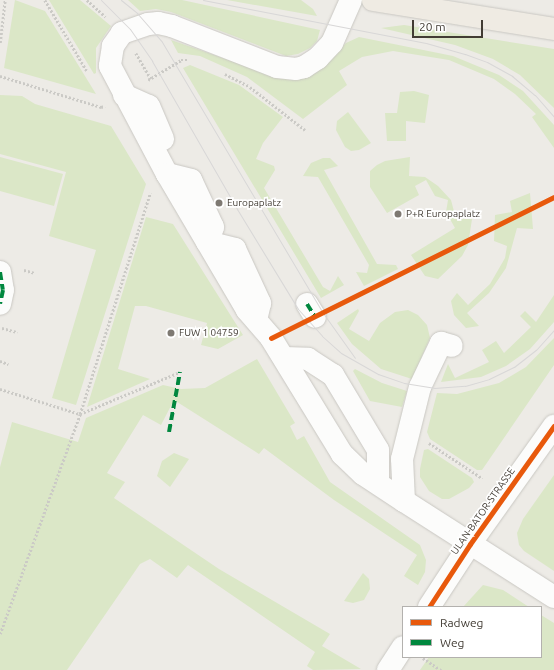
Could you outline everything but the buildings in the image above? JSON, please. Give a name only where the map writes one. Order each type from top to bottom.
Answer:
[{"type":"main road","points":[[375,0],[554,29]]},
{"type":"street","points":[[351,0],[341,27],[325,51],[311,64],[296,69],[266,63],[172,26],[158,23],[130,29],[117,39],[110,55],[113,76],[124,95],[149,106],[173,160],[167,174],[247,310],[271,338],[342,454],[378,483],[470,544]]},
{"type":"street","points":[[0,272],[3,290],[0,304]]},
{"type":"street","points":[[404,501],[402,459],[420,387],[441,343],[452,346]]},
{"type":"street","points":[[284,358],[312,360],[333,376],[378,450],[378,483]]},
{"type":"street","name":"ULAN-BATOR-STRASSE","points":[[430,606],[470,544],[554,426]]},
{"type":"street","name":"ULAN-BATOR-STRASSE","points":[[470,544],[554,597]]},
{"type":"street","points":[[388,670],[402,649]]},
{"type":"path","points":[[0,43],[5,0]]},
{"type":"path","points":[[0,634],[80,414],[151,190]]},
{"type":"path","points":[[352,298],[554,197]]},
{"type":"path","points":[[0,327],[17,332]]},
{"type":"path","points":[[0,362],[8,364]]},
{"type":"path","points":[[0,389],[80,414],[180,372]]},
{"type":"path","points":[[408,432],[482,478]]},
{"type":"path","points":[[423,658],[441,670]]},
{"type":"green space","points":[[15,0],[45,11],[96,94],[4,68]]},
{"type":"green space","points":[[49,0],[80,0],[111,26],[96,48],[96,73],[94,74]]},
{"type":"green space","points":[[128,0],[182,0],[320,30],[317,41],[310,48],[298,54],[286,56],[171,12],[156,9],[140,11]]},
{"type":"green space","points":[[227,0],[301,0],[313,9],[317,16]]},
{"type":"green space","points":[[404,25],[554,49],[554,108],[520,75],[493,59],[455,45],[381,28]]},
{"type":"green space","points":[[359,37],[453,56],[499,75],[523,91],[554,125],[554,148],[532,117],[536,114],[515,94],[494,79],[449,60],[393,51],[362,57],[339,71],[347,85],[303,119],[247,77],[200,56],[178,53],[171,40],[272,75],[304,78],[317,72],[346,43]]},
{"type":"green space","points":[[190,65],[239,85],[283,117],[263,143],[256,159],[274,166],[275,170],[264,188],[323,287],[330,291],[338,276],[344,285],[321,298],[183,68]]},
{"type":"green space","points":[[414,91],[429,95],[425,123],[406,121],[406,141],[387,141],[385,113],[397,113],[400,92]]},
{"type":"green space","points":[[0,95],[22,96],[35,104],[111,126],[146,184],[76,405],[52,398],[96,250],[49,236],[66,172],[0,154]]},
{"type":"green space","points":[[348,112],[371,143],[359,150],[351,151],[345,147],[336,130],[337,121]]},
{"type":"green space","points":[[0,157],[63,174],[54,206],[0,191]]},
{"type":"green space","points":[[410,157],[409,176],[425,177],[438,186],[451,200],[456,219],[472,219],[468,245],[462,256],[438,279],[425,276],[411,255],[455,228],[446,212],[448,200],[435,196],[426,180],[415,186],[419,195],[387,213],[370,187],[370,171],[377,165],[385,161]]},
{"type":"green space","points":[[323,158],[330,158],[338,166],[324,170],[377,264],[396,265],[398,269],[364,286],[356,272],[367,273],[369,265],[318,177],[303,176],[311,163]]},
{"type":"green space","points":[[530,193],[533,229],[517,228],[506,268],[489,293],[467,313],[479,326],[466,328],[454,315],[451,301],[457,293],[468,305],[490,284],[505,258],[507,246],[494,241],[495,215],[512,212],[510,201]]},
{"type":"green space","points":[[146,217],[173,224],[243,335],[218,349],[201,345],[207,323],[146,306],[135,306],[118,369],[150,379],[87,407]]},
{"type":"green space","points":[[554,295],[554,322],[530,349],[506,366],[481,377],[441,382],[448,364],[455,378],[489,362],[482,350],[496,341],[504,353],[531,327],[520,316],[525,311],[536,322]]},
{"type":"green space","points":[[358,309],[359,311],[349,329],[369,341],[380,323],[395,312],[408,310],[418,315],[427,325],[430,338],[412,379],[381,369],[352,344],[337,323]]},
{"type":"green space","points":[[554,338],[554,365],[482,470],[477,470],[430,439],[427,432],[437,393],[457,394],[499,383],[526,367]]},
{"type":"green space","points":[[257,359],[295,423],[290,426],[297,440],[304,436],[330,482],[420,545],[426,560],[425,572],[418,585],[404,576],[417,555],[334,500],[264,448],[259,454],[174,400],[161,425],[143,415],[107,473],[125,482],[114,498],[219,569],[330,634],[322,646],[361,669],[313,670],[307,666],[315,652],[188,565],[177,578],[150,559],[140,564],[67,670],[0,670],[0,467],[12,422],[78,442],[86,418],[163,385],[181,389],[205,388]]},
{"type":"green space","points":[[355,369],[382,383],[407,391],[402,407],[370,401],[353,371]]},
{"type":"green space","points":[[428,449],[472,478],[474,482],[469,488],[449,499],[442,499],[429,491],[420,477],[424,450]]},
{"type":"green space","points":[[174,453],[189,459],[170,487],[157,476],[162,461]]},
{"type":"green space","points":[[554,475],[554,571],[524,551],[519,545],[517,533],[523,519]]},
{"type":"green space","points":[[363,573],[369,579],[370,589],[364,600],[353,603],[344,601]]},
{"type":"green space","points":[[483,585],[503,590],[527,606],[464,606]]},
{"type":"green space","points":[[542,616],[554,623],[554,670],[420,670],[428,658],[542,658]]},
{"type":"tram line","points":[[101,0],[130,29],[152,61],[237,209],[298,309],[322,336],[341,353],[378,374],[404,383],[434,388],[465,386],[489,379],[514,367],[536,350],[554,330]]},
{"type":"tram line","points":[[121,0],[137,13],[162,42],[323,313],[355,358]]},
{"type":"tram line","points":[[203,0],[426,43],[465,54],[487,62],[512,76],[535,95],[554,117]]},
{"type":"marked path","points":[[0,272],[3,290],[0,304]]},
{"type":"marked path","points":[[307,304],[315,317]]},
{"type":"marked path","points":[[169,432],[180,372]]},
{"type":"cycle path","points":[[271,338],[554,197]]},
{"type":"cycle path","points":[[430,606],[470,544],[554,426]]},
{"type":"place","name":"Europaplatz","points":[[219,203]]},
{"type":"place","name":"P+R Europaplatz","points":[[398,214]]},
{"type":"place","name":"FUW 1 04759","points":[[171,333]]}]
